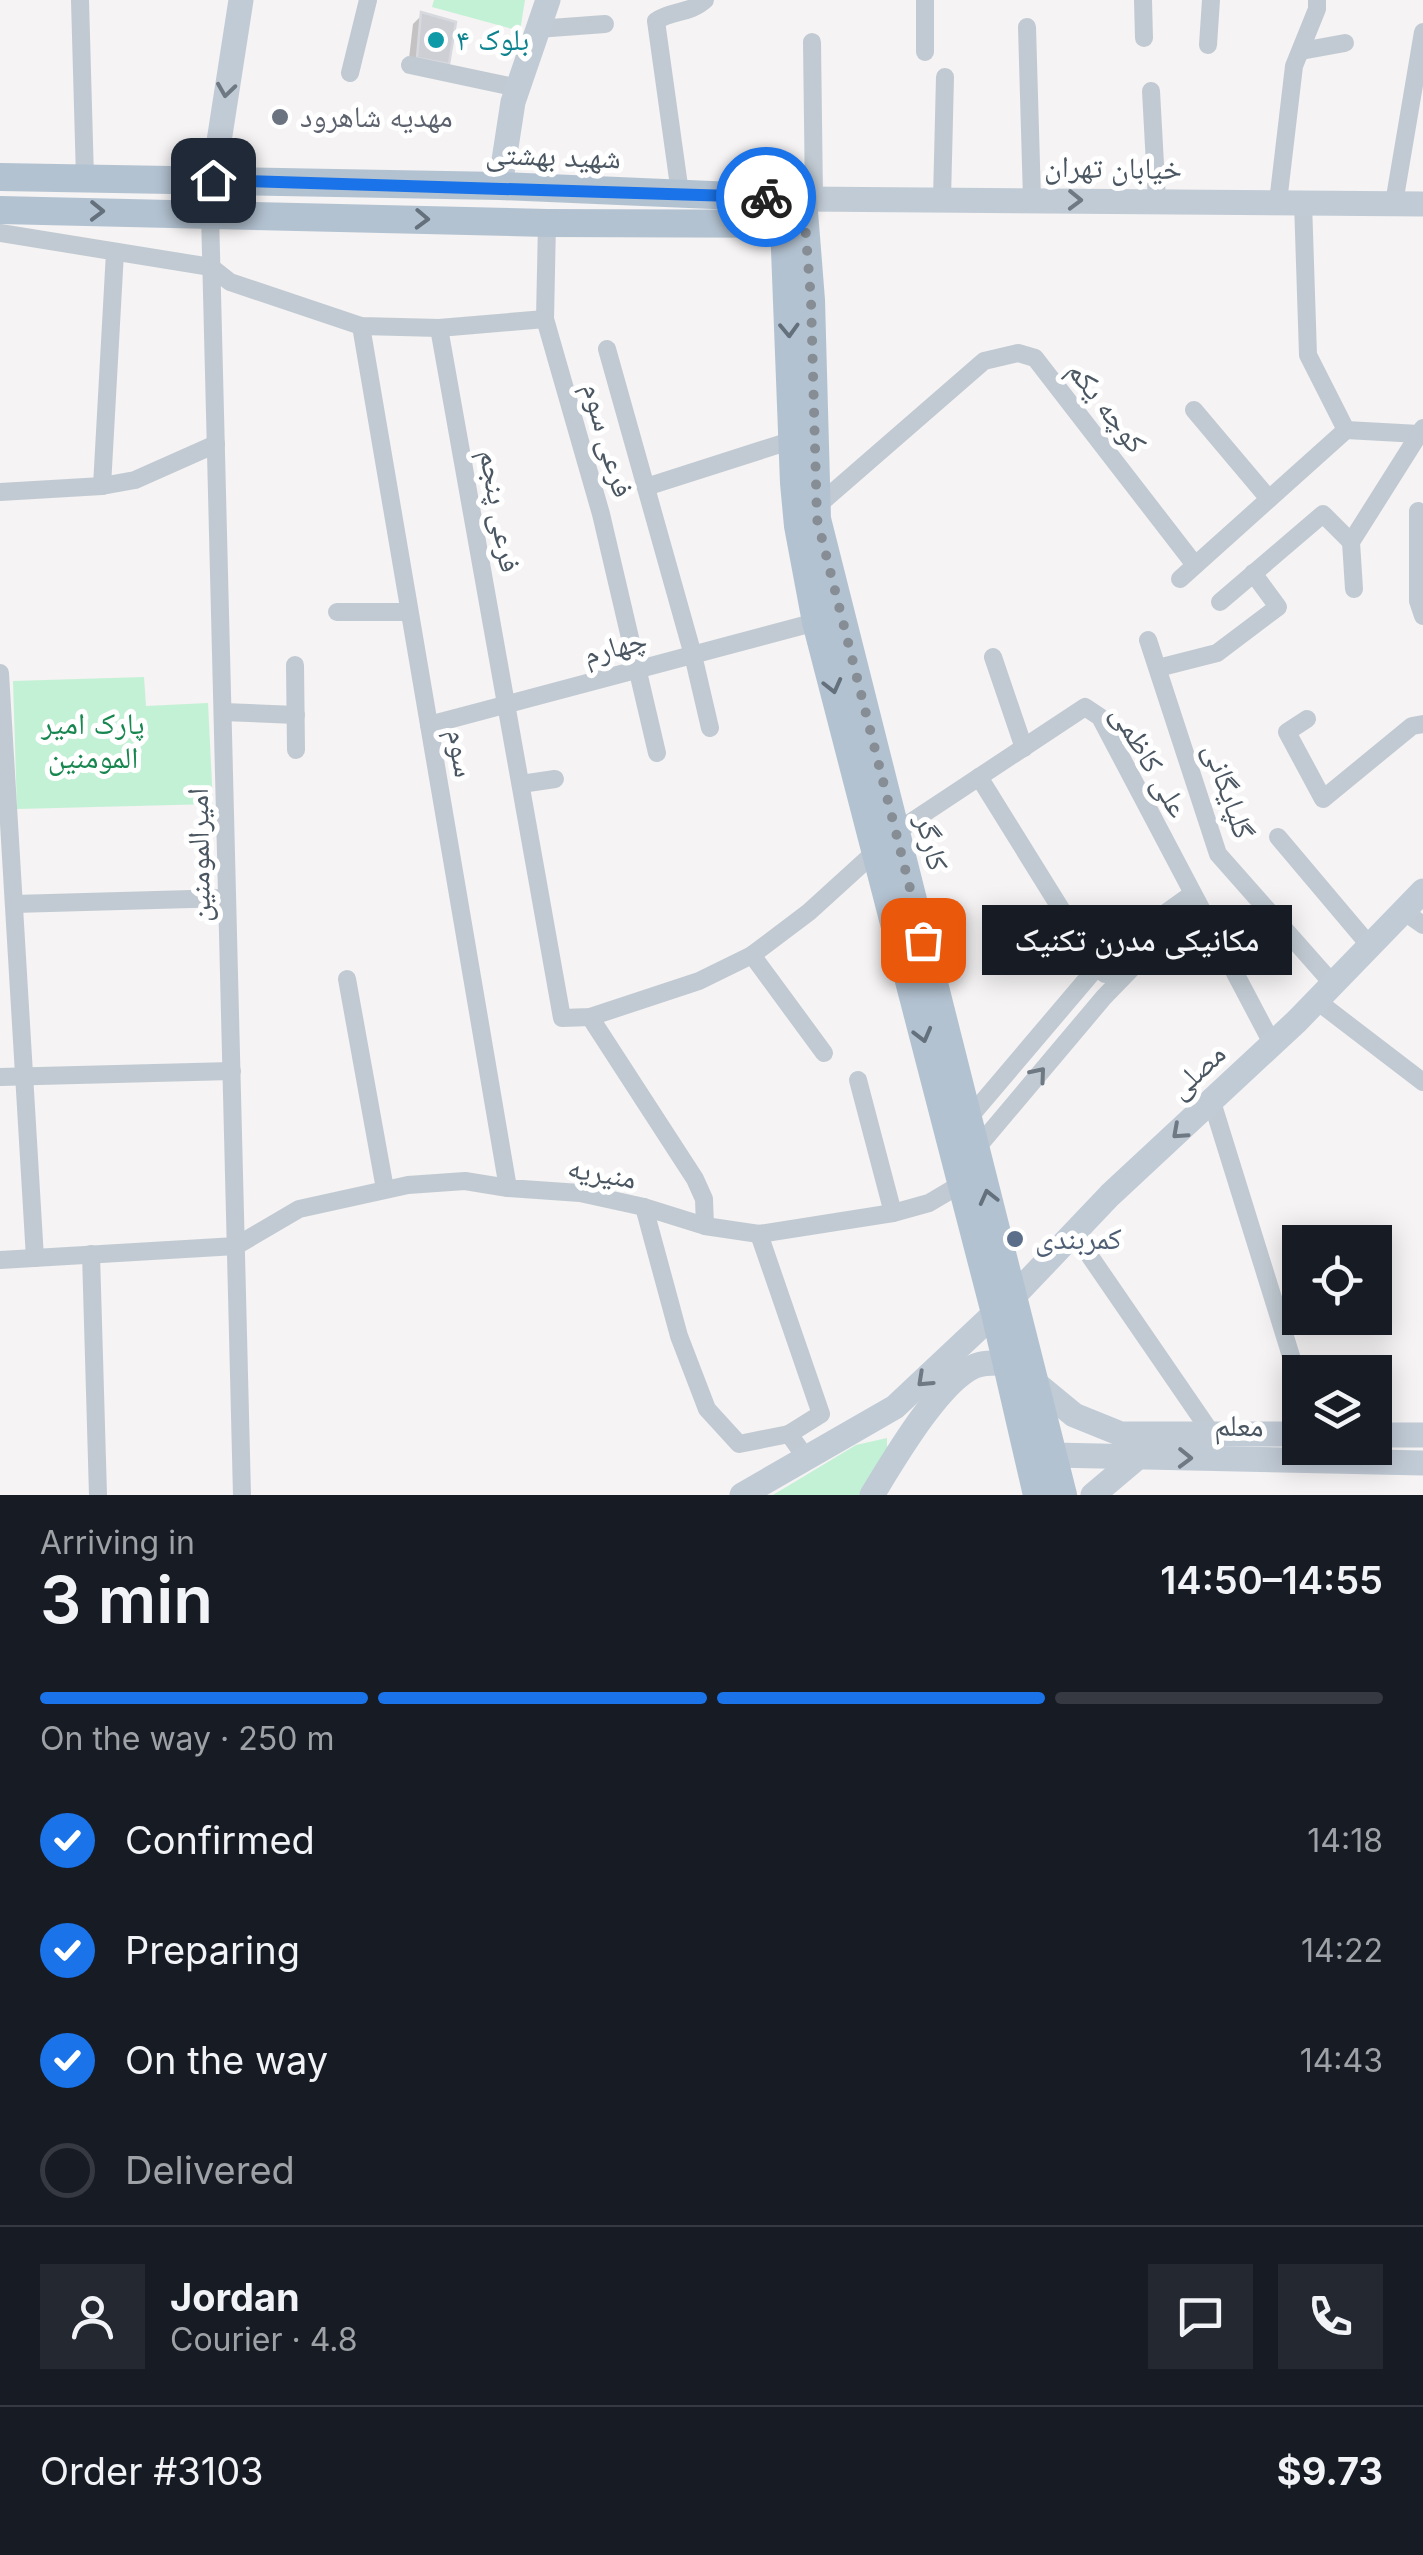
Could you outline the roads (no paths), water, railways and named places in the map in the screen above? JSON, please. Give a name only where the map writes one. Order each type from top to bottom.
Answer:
[{"type":"main road","name":"شهید بهشتی","points":[[0,177],[680,193],[798,209]]},
{"type":"main road","points":[[0,210],[737,225],[798,209]]},
{"type":"main road","name":"کارگر","points":[[798,209],[786,264],[793,440],[798,526],[816,622],[886,842],[976,1149],[1004,1305],[1006,1363],[1039,1454],[1063,1495]]},
{"type":"main road","name":"کارگر","points":[[798,209],[811,300],[816,507],[962,1184],[1034,1382],[1039,1454],[1037,1495]]},
{"type":"main road","points":[[737,225],[786,264]]},
{"type":"street","points":[[80,0],[84,178]]},
{"type":"street","points":[[213,180],[241,0]]},
{"type":"street","points":[[350,74],[368,0]]},
{"type":"street","points":[[680,193],[656,21],[664,15],[688,12],[704,0]]},
{"type":"street","points":[[924,0],[925,52]]},
{"type":"street","points":[[1143,0],[1144,38]]},
{"type":"street","points":[[1208,45],[1211,0]]},
{"type":"street","points":[[1317,0],[1318,9],[1294,66],[1291,202],[1308,355],[1346,430]]},
{"type":"street","points":[[500,186],[518,88],[544,8],[605,24]]},
{"type":"street","points":[[1027,26],[1032,199]]},
{"type":"street","points":[[1394,203],[1423,32]]},
{"type":"street","points":[[798,209],[812,42]]},
{"type":"street","points":[[1301,51],[1344,43]]},
{"type":"street","points":[[410,65],[518,88]]},
{"type":"street","points":[[942,199],[945,77]]},
{"type":"street","points":[[1150,92],[1156,201]]},
{"type":"street","name":"خیابان تهران","points":[[798,209],[864,199],[1423,204]]},
{"type":"street","name":"امیرالمومنین","points":[[210,213],[242,1495]]},
{"type":"street","name":"فرعی سوم","points":[[547,223],[545,319],[601,514],[656,753]]},
{"type":"street","points":[[0,232],[211,267],[230,282],[361,326],[439,328],[545,319]]},
{"type":"street","points":[[102,486],[116,252]]},
{"type":"street","name":"سوم","points":[[361,326],[508,1188]]},
{"type":"street","name":"فرعی پنجم","points":[[439,328],[562,1018]]},
{"type":"street","points":[[607,350],[710,728]]},
{"type":"street","name":"کوچه یکم","points":[[816,507],[984,360],[1018,353],[1035,358],[1195,565]]},
{"type":"street","points":[[1194,410],[1269,499]]},
{"type":"street","points":[[1180,579],[1346,430],[1421,431]]},
{"type":"street","points":[[1354,589],[1351,542],[1421,431]]},
{"type":"street","points":[[646,487],[793,440]]},
{"type":"street","points":[[0,492],[102,486],[135,480],[216,444]]},
{"type":"street","points":[[1418,511],[1418,600],[1423,616]]},
{"type":"street","points":[[1220,602],[1323,514],[1351,542]]},
{"type":"street","points":[[1158,668],[1217,653],[1278,607],[1253,573]]},
{"type":"street","points":[[336,612],[409,612]]},
{"type":"street","name":"چهارم","points":[[429,725],[816,622]]},
{"type":"street","name":"گلپایگانی","points":[[1148,640],[1218,854],[1325,992],[1423,1082]]},
{"type":"street","points":[[993,657],[1024,748]]},
{"type":"street","points":[[295,665],[296,750]]},
{"type":"street","points":[[0,673],[4,792],[36,1258]]},
{"type":"street","name":"علی کاظمی","points":[[562,1018],[590,1017],[699,981],[752,954],[809,912],[886,842],[1085,707],[1100,717],[1273,1044]]},
{"type":"street","points":[[222,712],[296,715]]},
{"type":"street","points":[[1308,719],[1287,732],[1324,799],[1412,726],[1423,724]]},
{"type":"street","points":[[979,777],[1097,967],[1117,984]]},
{"type":"street","points":[[521,784],[555,779]]},
{"type":"street","points":[[1278,837],[1370,946]]},
{"type":"street","name":"مصلی","points":[[742,1495],[895,1407],[1370,946],[1413,918],[1423,891]]},
{"type":"street","points":[[968,1119],[1108,954],[1192,894]]},
{"type":"street","points":[[14,904],[227,898]]},
{"type":"street","points":[[976,1149],[1135,965],[1203,916]]},
{"type":"street","points":[[752,954],[824,1053]]},
{"type":"street","points":[[347,979],[385,1189]]},
{"type":"street","points":[[590,1017],[694,1179],[704,1199],[705,1226]]},
{"type":"street","points":[[0,1077],[232,1071]]},
{"type":"street","points":[[858,1080],[894,1213]]},
{"type":"street","points":[[1212,1102],[1291,1355]]},
{"type":"street","name":"منیریه","points":[[236,1246],[299,1209],[385,1189],[466,1180],[508,1188],[580,1193],[705,1226],[759,1234],[894,1213],[929,1203],[962,1184]]},
{"type":"street","points":[[644,1208],[680,1336],[707,1409],[739,1444],[789,1434],[822,1414],[759,1234]]},
{"type":"street","points":[[1074,1233],[1212,1434]]},
{"type":"street","points":[[0,1260],[236,1246]]},
{"type":"street","points":[[91,1254],[98,1495]]},
{"type":"street","points":[[872,1495],[901,1448],[954,1379],[977,1364],[1006,1363]]},
{"type":"street","name":"معلم","points":[[1034,1382],[1074,1415],[1121,1434],[1282,1434]]},
{"type":"street","points":[[789,1434],[806,1458]]},
{"type":"street","points":[[1392,1435],[1423,1435]]},
{"type":"street","name":"معلم","points":[[1039,1454],[1423,1463]]},
{"type":"street","points":[[1093,1495],[1138,1456]]},
{"type":"place","name":"بلوک ۴","points":[[436,40]]},
{"type":"place","name":"مهدیه شاهرود","points":[[280,117]]},
{"type":"place","name":"مکانیکی مدرن تکنیک","points":[[923,940]]},
{"type":"place","name":"کمربندی","points":[[1015,1239]]},
{"type":"park label","name":"پارک امیر المومنین","points":[[93,741]]}]
